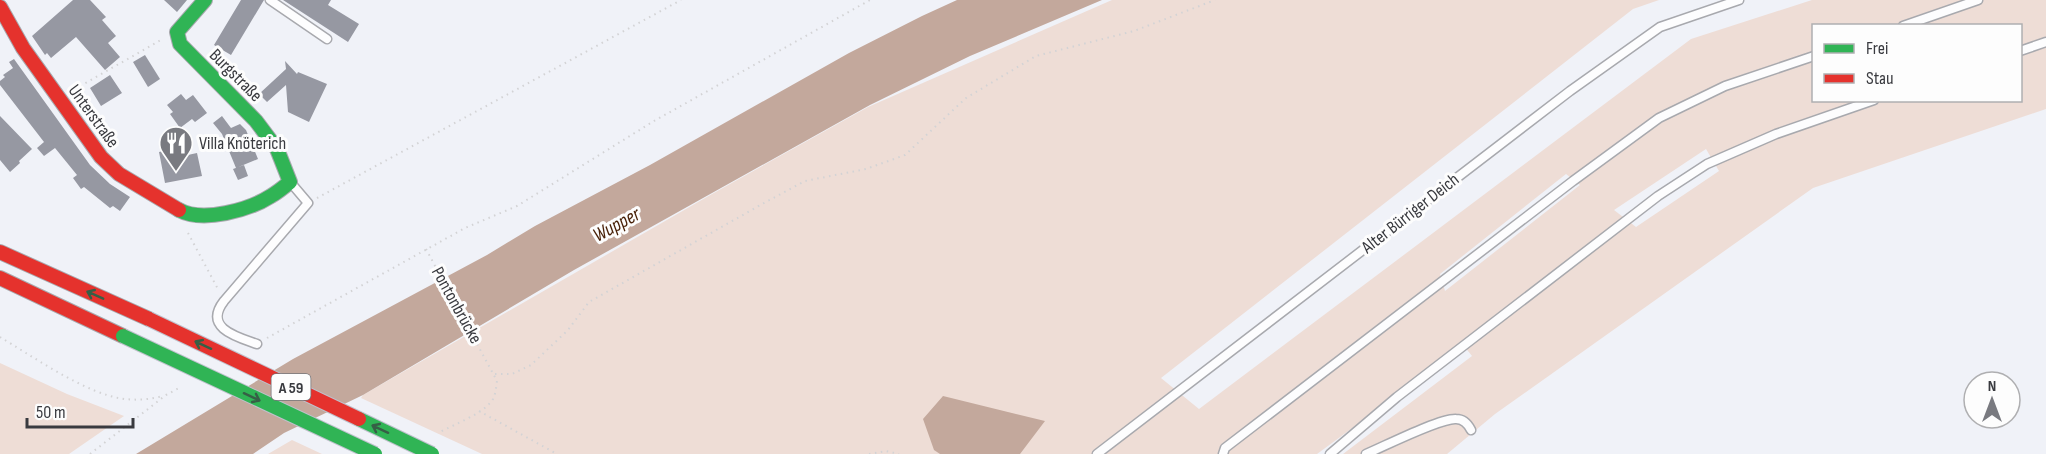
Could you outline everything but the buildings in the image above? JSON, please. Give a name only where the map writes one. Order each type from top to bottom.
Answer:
[{"type":"main road","points":[[177,32],[205,0]]},
{"type":"main road","name":"Unterstraße","points":[[0,7],[24,48],[101,157],[119,174],[137,186],[187,214],[208,216],[262,201],[290,182]]},
{"type":"main road","name":"Burgstraße","points":[[177,32],[180,44],[256,121],[277,149],[290,182]]},
{"type":"main road","name":"A 59","points":[[0,252],[432,454]]},
{"type":"main road","name":"A 59","points":[[0,278],[375,454]]},
{"type":"lane","points":[[270,0],[327,39]]},
{"type":"lane","name":"Alter Bürriger Deich","points":[[1097,454],[1570,91],[1659,27],[1739,0]]},
{"type":"lane","points":[[1909,24],[1978,0]]},
{"type":"lane","points":[[2022,50],[2046,42]]},
{"type":"lane","points":[[1223,454],[1225,448],[1573,181],[1659,118],[1725,86],[1812,57]]},
{"type":"lane","points":[[1330,454],[1405,391],[1658,196],[1707,164],[1776,134],[1868,102]]},
{"type":"lane","points":[[257,344],[223,329],[218,322],[217,315],[224,301],[308,203],[290,182]]},
{"type":"lane","points":[[1366,454],[1444,421],[1458,419],[1467,423],[1471,430]]},
{"type":"path","points":[[308,203],[681,0]]},
{"type":"path","points":[[257,344],[465,228],[517,206],[654,122],[870,0]]},
{"type":"path","points":[[439,433],[479,411],[493,398],[497,381],[495,374],[512,374],[531,365],[568,330],[589,302],[764,203],[805,182],[866,169],[905,155],[966,98],[1036,56],[1134,31],[1215,0]]},
{"type":"path","points":[[78,88],[177,32]]},
{"type":"path","points":[[189,234],[220,292]]},
{"type":"path","name":"Pontonbrücke","points":[[426,249],[495,374]]},
{"type":"path","points":[[0,337],[79,383],[107,395],[129,400],[165,395],[90,454]]},
{"type":"path","points":[[479,411],[557,454]]},
{"type":"path","points":[[869,454],[886,450],[899,454]]},
{"type":"shaded area","points":[[1112,0],[1659,0],[1633,9],[1161,378],[1199,409],[1691,39],[1812,0],[2046,0],[2046,109],[1813,188],[1495,414],[1447,454],[1343,454],[1472,356],[1464,346],[1317,454],[482,454],[361,398],[712,194],[868,107]],"holes":[[[1706,149],[1719,171],[1636,227],[1614,210]],[[1566,174],[1580,185],[1445,291],[1440,274]]]},
{"type":"shaded area","points":[[0,363],[67,394],[124,416],[69,454],[0,454]]},
{"type":"shaded area","points":[[292,440],[322,454],[268,454]]},
{"type":"water","name":"Wupper","points":[[957,0],[1102,0],[970,56],[870,105],[574,270],[363,395],[284,433],[253,454],[136,454],[293,359],[487,255],[535,226],[650,165],[849,53]]},
{"type":"water","points":[[943,396],[1045,421],[1020,454],[940,454],[934,450],[923,419]]},
{"type":"pier","points":[[446,272],[477,331],[468,337],[435,278]]},
{"type":"traffic: fast","points":[[179,210],[200,215],[239,210],[262,201],[290,182],[277,149],[256,121],[180,44],[177,32],[205,0]]},
{"type":"traffic: fast","points":[[123,336],[375,454]]},
{"type":"traffic: fast","points":[[359,419],[432,454]]},
{"type":"traffic: jam","points":[[0,7],[23,48],[101,157],[119,174],[179,210]]},
{"type":"traffic: jam","points":[[0,252],[149,319]]},
{"type":"traffic: jam","points":[[0,278],[123,336]]},
{"type":"traffic: jam","points":[[149,319],[359,419]]},
{"type":"place","name":"Villa Knöterich","points":[[176,172]]}]
